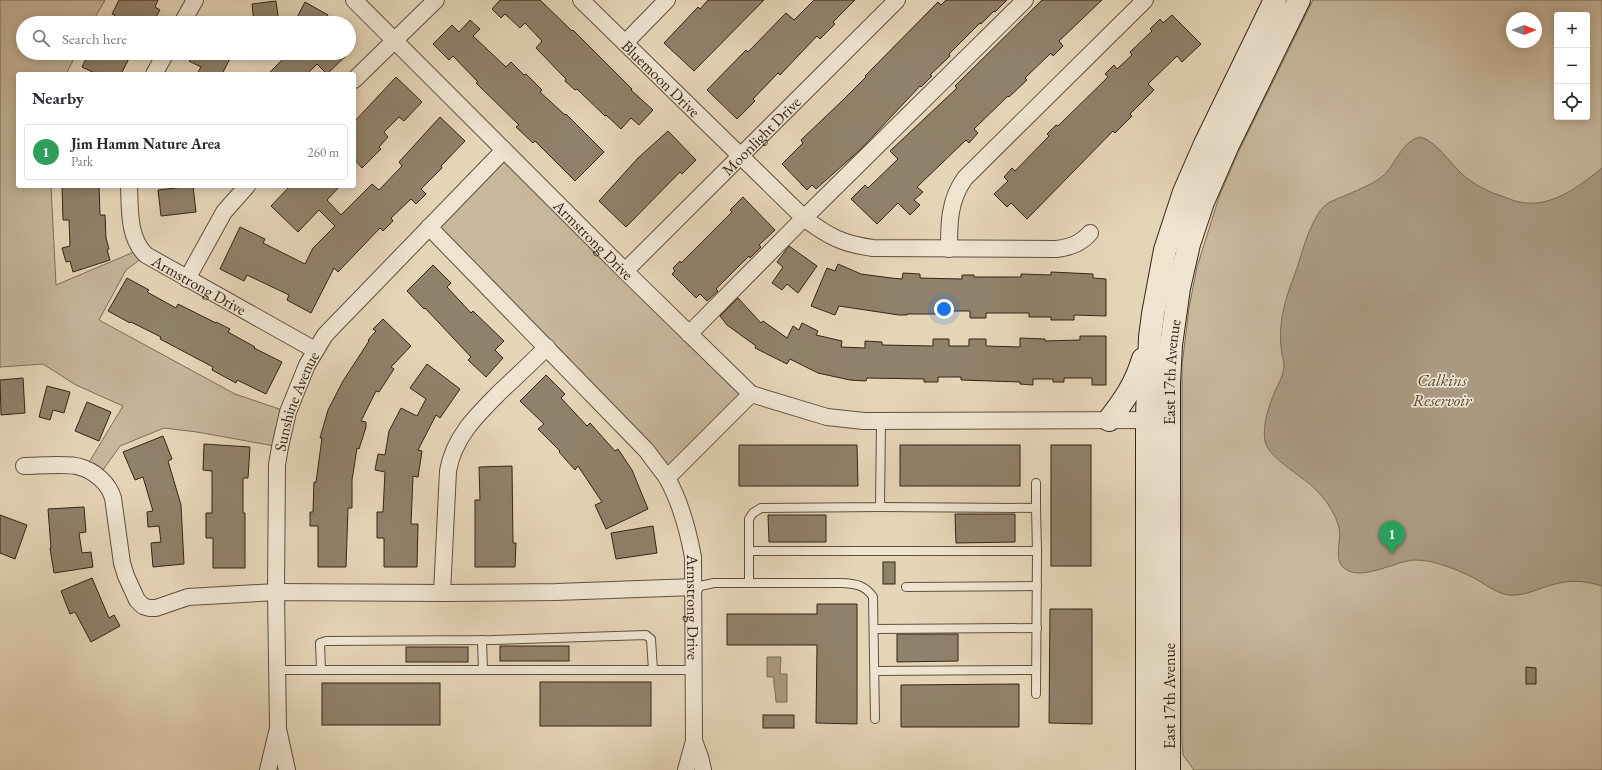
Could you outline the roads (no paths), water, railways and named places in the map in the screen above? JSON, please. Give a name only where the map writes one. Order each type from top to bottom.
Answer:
[{"type":"main road","name":"East 17th Avenue","points":[[1146,767],[1147,420],[1150,337],[1153,314],[1163,261],[1184,192],[1205,144],[1275,0]]},
{"type":"main road","name":"East 17th Avenue","points":[[1169,770],[1170,366],[1173,326],[1179,288],[1193,231],[1214,174],[1299,0]]},
{"type":"main road","points":[[1109,420],[1137,379],[1150,337]]},
{"type":"main road","points":[[1169,727],[1173,746],[1181,767],[1184,770]]},
{"type":"street","points":[[186,16],[195,0]]},
{"type":"street","name":"Armstrong Drive","points":[[354,0],[625,271],[751,394]]},
{"type":"street","points":[[356,78],[436,0]]},
{"type":"street","name":"Bluemoon Drive","points":[[581,0],[804,218],[833,238],[859,246],[886,249],[1056,249],[1082,242],[1090,233]]},
{"type":"street","points":[[625,43],[667,0]]},
{"type":"street","name":"Moonlight Drive","points":[[625,271],[897,0]]},
{"type":"street","points":[[690,334],[804,218],[1025,0]]},
{"type":"street","points":[[949,249],[949,215],[952,200],[964,178],[1145,0]]},
{"type":"street","points":[[155,72],[162,60]]},
{"type":"street","name":"Sunshine Avenue","points":[[286,770],[278,729],[276,481],[279,450],[288,412],[299,383],[315,350],[337,321],[504,150]]},
{"type":"street","name":"Armstrong Drive","points":[[129,188],[131,223],[139,247],[150,257],[315,350]]},
{"type":"street","points":[[187,279],[224,212],[245,188]]},
{"type":"street","name":"Armstrong Drive","points":[[429,227],[647,450],[667,478],[680,507],[688,532],[693,557],[694,742],[686,770]]},
{"type":"street","points":[[442,593],[448,471],[452,455],[462,435],[480,412],[547,347]]},
{"type":"street","points":[[667,478],[751,394],[827,416],[864,421],[1169,420]]},
{"type":"street","points":[[24,466],[79,466],[105,482],[111,491],[113,498],[122,563],[126,576],[137,600],[146,607],[156,608],[188,597],[276,592],[556,592],[694,587]]},
{"type":"street","name":"Sunshine Avenue","points":[[268,770],[278,729]]},
{"type":"street","name":"Armstrong Drive","points":[[694,742],[703,770]]},
{"type":"lane","points":[[880,507],[881,421]]},
{"type":"lane","points":[[1036,483],[1036,694]]},
{"type":"lane","points":[[749,583],[749,519],[753,513],[761,508],[1036,508]]},
{"type":"lane","points":[[749,551],[1037,551]]},
{"type":"lane","points":[[694,587],[714,583],[843,583],[859,585],[868,590],[873,597],[875,720]]},
{"type":"lane","points":[[906,587],[1037,586]]},
{"type":"lane","points":[[874,629],[1037,628]]},
{"type":"lane","points":[[321,670],[320,643],[326,641],[482,640],[646,635],[651,639],[652,670]]},
{"type":"lane","points":[[482,640],[483,670]]},
{"type":"lane","points":[[277,670],[694,670]]},
{"type":"lane","points":[[875,671],[1036,670]]},
{"type":"water","name":"Calkins Reservoir","points":[[1421,137],[1433,144],[1443,153],[1466,178],[1491,192],[1522,203],[1536,203],[1557,198],[1585,181],[1602,168],[1602,586],[1586,582],[1572,581],[1550,585],[1518,595],[1509,595],[1494,590],[1472,577],[1451,568],[1420,560],[1405,561],[1368,572],[1351,572],[1344,568],[1339,560],[1338,549],[1340,533],[1334,514],[1313,487],[1273,455],[1265,441],[1264,429],[1267,416],[1284,368],[1280,336],[1283,310],[1309,231],[1319,212],[1326,204],[1365,187],[1383,176],[1404,147],[1414,139]]},
{"type":"water","points":[[767,657],[781,657],[780,674],[787,674],[787,702],[776,702],[774,677],[767,677]]},
{"type":"place","name":"Jim Hamm Nature Area","points":[[1392,554]]}]
